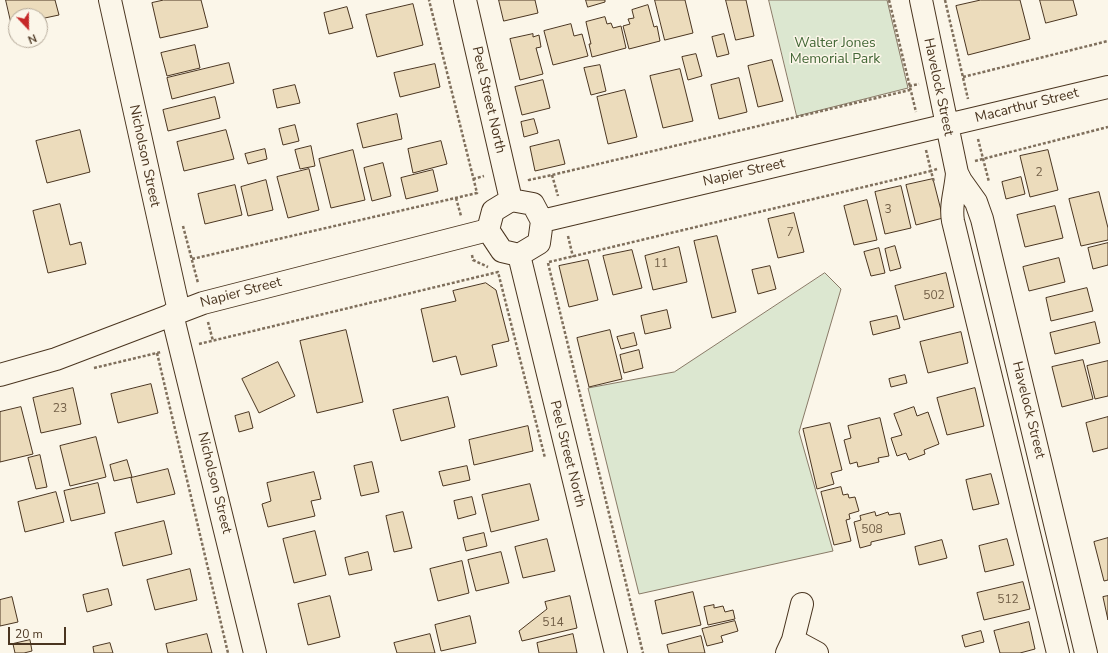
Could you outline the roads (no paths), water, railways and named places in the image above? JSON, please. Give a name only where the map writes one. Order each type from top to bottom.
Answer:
[{"type":"street","name":"Nicholson Street","points":[[110,0],[175,312],[181,348],[255,653]]},
{"type":"street","name":"Peel Street North","points":[[465,0],[511,200]]},
{"type":"street","name":"Havelock Street","points":[[921,0],[956,173],[955,190],[951,205],[953,221],[1058,653]]},
{"type":"street","name":"Macarthur Street","points":[[947,126],[1108,87]]},
{"type":"street","name":"Napier Street","points":[[542,221],[947,126]]},
{"type":"street","name":"Havelock Street","points":[[956,173],[976,202],[982,219],[1086,653]]},
{"type":"street","points":[[511,200],[533,204],[542,221],[538,242],[519,255],[502,251],[488,230],[493,211],[511,200]]},
{"type":"street","name":"Napier Street","points":[[0,374],[50,361],[175,312],[203,303],[488,230]]},
{"type":"street","name":"Peel Street North","points":[[519,255],[616,653]]},
{"type":"street","points":[[802,604],[790,647],[817,653]]},
{"type":"park label","name":"Walter Jones Memorial Park","points":[[835,52]]}]
